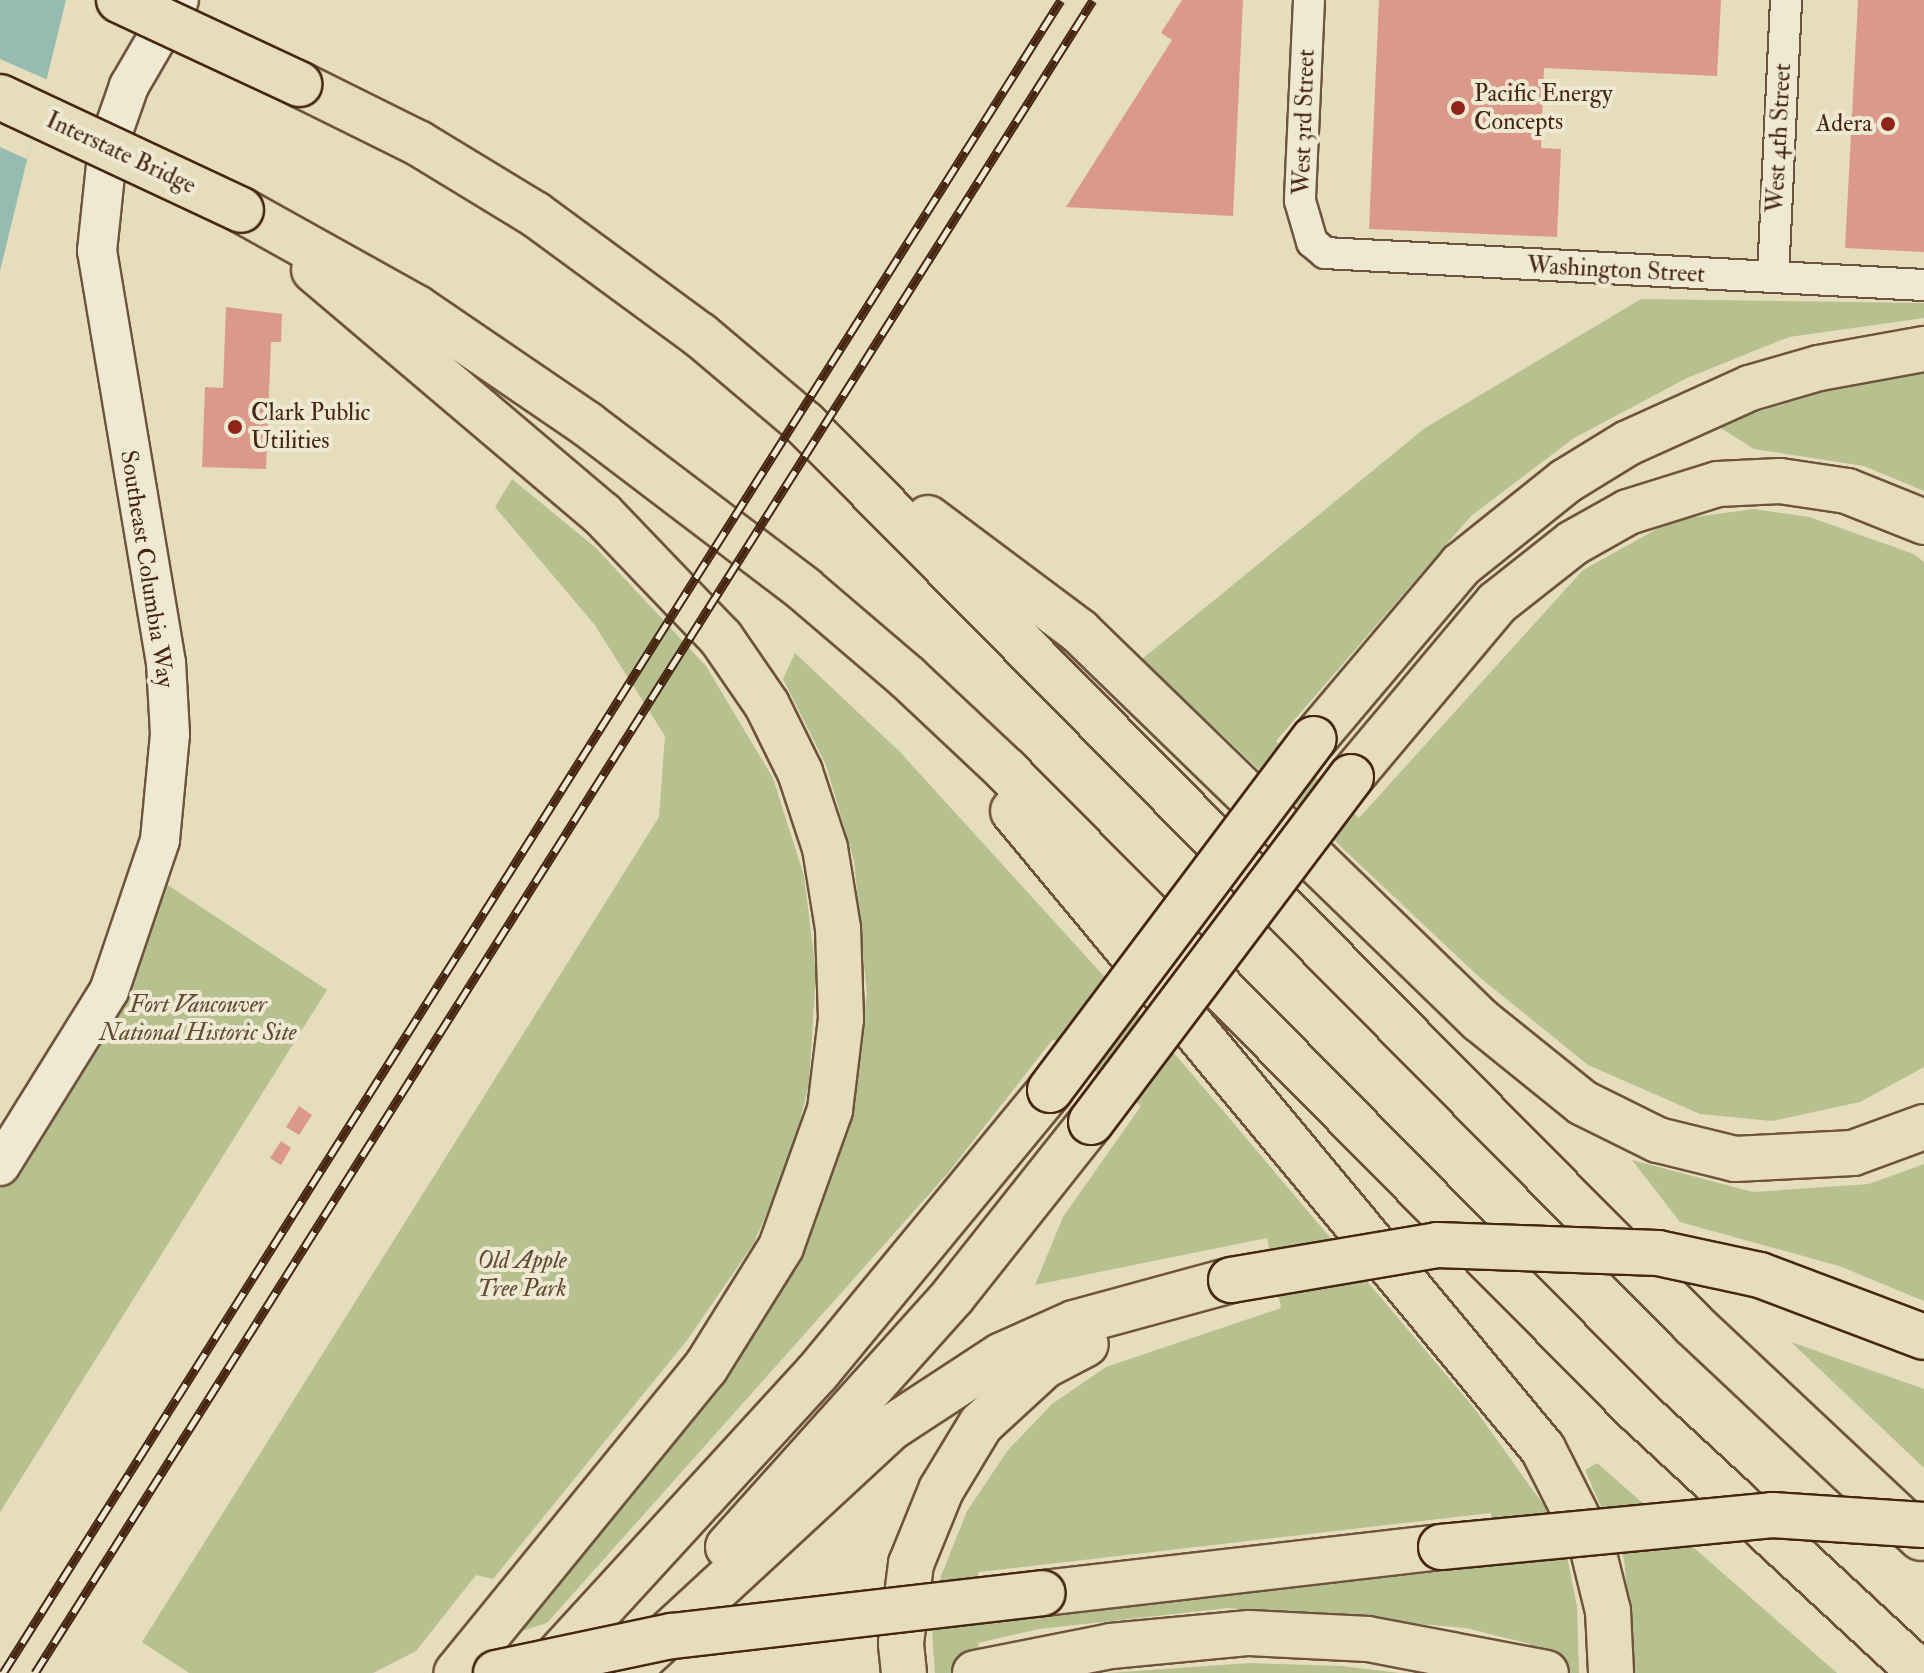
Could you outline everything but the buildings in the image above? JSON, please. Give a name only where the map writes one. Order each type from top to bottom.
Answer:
[{"type":"highway","points":[[119,0],[299,84],[430,150],[592,252],[753,379],[853,469],[1692,1323],[1924,1541]]},
{"type":"highway","name":"Interstate Bridge","points":[[0,97],[241,210]]},
{"type":"highway","points":[[241,210],[417,308],[587,424],[804,589],[907,677],[1637,1410],[1921,1673]]},
{"type":"highway","points":[[241,210],[602,514],[696,607],[746,672],[785,739],[813,808],[832,886],[842,972],[837,1064],[818,1155],[781,1247],[706,1367],[456,1673]]},
{"type":"highway","points":[[542,1673],[817,1373],[1050,1090],[1314,739],[1461,565],[1566,481],[1652,431],[1750,388],[1819,368],[1924,349]]},
{"type":"highway","points":[[853,469],[1039,596],[1480,1020],[1583,1103],[1658,1140],[1735,1159],[1853,1153],[1924,1127]]},
{"type":"highway","points":[[626,1673],[763,1505],[953,1296],[1091,1122],[1351,777],[1497,603],[1573,543],[1628,512],[1718,484],[1780,481],[1847,491],[1924,522]]},
{"type":"highway","points":[[907,677],[1097,917],[1543,1449],[1592,1546],[1608,1611],[1611,1673]]},
{"type":"highway","points":[[626,1673],[892,1427],[990,1363],[1074,1323],[1231,1280],[1437,1245],[1658,1253],[1760,1275],[1924,1337]]},
{"type":"highway","points":[[904,1673],[901,1643],[911,1564],[941,1490],[981,1424],[1044,1366],[1231,1280]]},
{"type":"highway","points":[[496,1673],[672,1636],[1441,1547],[1772,1515],[1924,1525]]},
{"type":"highway","points":[[975,1673],[1042,1656],[1249,1633],[1368,1639],[1463,1653],[1546,1673]]},
{"type":"street","name":"Southeast Columbia Way","points":[[0,1166],[109,991],[160,840],[170,734],[166,663],[97,251],[108,146],[129,86],[179,0]]},
{"type":"street","name":"West 3rd Street","points":[[1309,0],[1300,201],[1312,242]]},
{"type":"street","name":"West 4th Street","points":[[1773,277],[1786,0]]},
{"type":"street","name":"Washington Street","points":[[1312,242],[1325,253],[1347,257],[1924,285]]},
{"type":"green space","points":[[1641,299],[1924,303],[1924,318],[1789,337],[1687,378],[1574,438],[1471,516],[1276,741],[1359,818],[1583,570],[1673,520],[1754,509],[1809,517],[1914,554],[1924,562],[1924,1067],[1860,1102],[1772,1121],[1700,1114],[1588,1065],[1478,976],[1142,659],[1425,428]]},
{"type":"green space","points":[[1924,368],[1924,491],[1864,466],[1754,449],[1716,425],[1889,371]]},
{"type":"green space","name":"Old Apple Tree Park","points":[[512,479],[596,548],[706,666],[773,778],[804,876],[816,973],[809,1084],[791,1157],[754,1243],[688,1339],[493,1579],[476,1575],[416,1651],[373,1673],[189,1673],[142,1642],[659,817],[665,736],[594,624],[495,507]]},
{"type":"green space","points":[[795,653],[900,752],[1181,1061],[1474,1408],[1545,1507],[1567,1557],[1577,1606],[1579,1673],[1522,1673],[1530,1644],[1466,1628],[1228,1608],[1039,1629],[978,1643],[982,1673],[935,1673],[932,1630],[941,1576],[967,1511],[1008,1450],[1052,1404],[1106,1367],[1281,1308],[1267,1238],[1035,1285],[1063,1217],[1141,1106],[1053,1039],[948,1173],[547,1623],[515,1633],[738,1363],[797,1257],[854,1095],[867,994],[854,861],[826,765],[783,679]],"holes":[[[1491,1513],[1497,1565],[976,1624],[978,1572]]]},
{"type":"green space","name":"Fort Vancouver National Historic Site","points":[[151,874],[327,990],[0,1512],[0,1166]]},
{"type":"green space","points":[[1632,1160],[1753,1192],[1869,1184],[1924,1164],[1924,1301],[1839,1266],[1680,1222]]},
{"type":"green space","points":[[1791,1342],[1924,1389],[1924,1468]]},
{"type":"green space","points":[[1597,1463],[1837,1673],[1635,1673],[1624,1559],[1585,1470]]},
{"type":"green space","points":[[1250,1663],[1341,1666],[1400,1673],[1108,1673]]},
{"type":"water","points":[[0,0],[66,0],[0,271]]},
{"type":"pier","points":[[0,59],[48,80],[27,159],[0,147]]},
{"type":"railway","points":[[3,1673],[1061,0]]},
{"type":"railway","points":[[35,1673],[1093,0]]},
{"type":"place","name":"Pacific Energy Concepts","points":[[1458,108]]},
{"type":"place","name":"Adera","points":[[1888,124]]},
{"type":"place","name":"Clark Public Utilities","points":[[235,427]]}]
